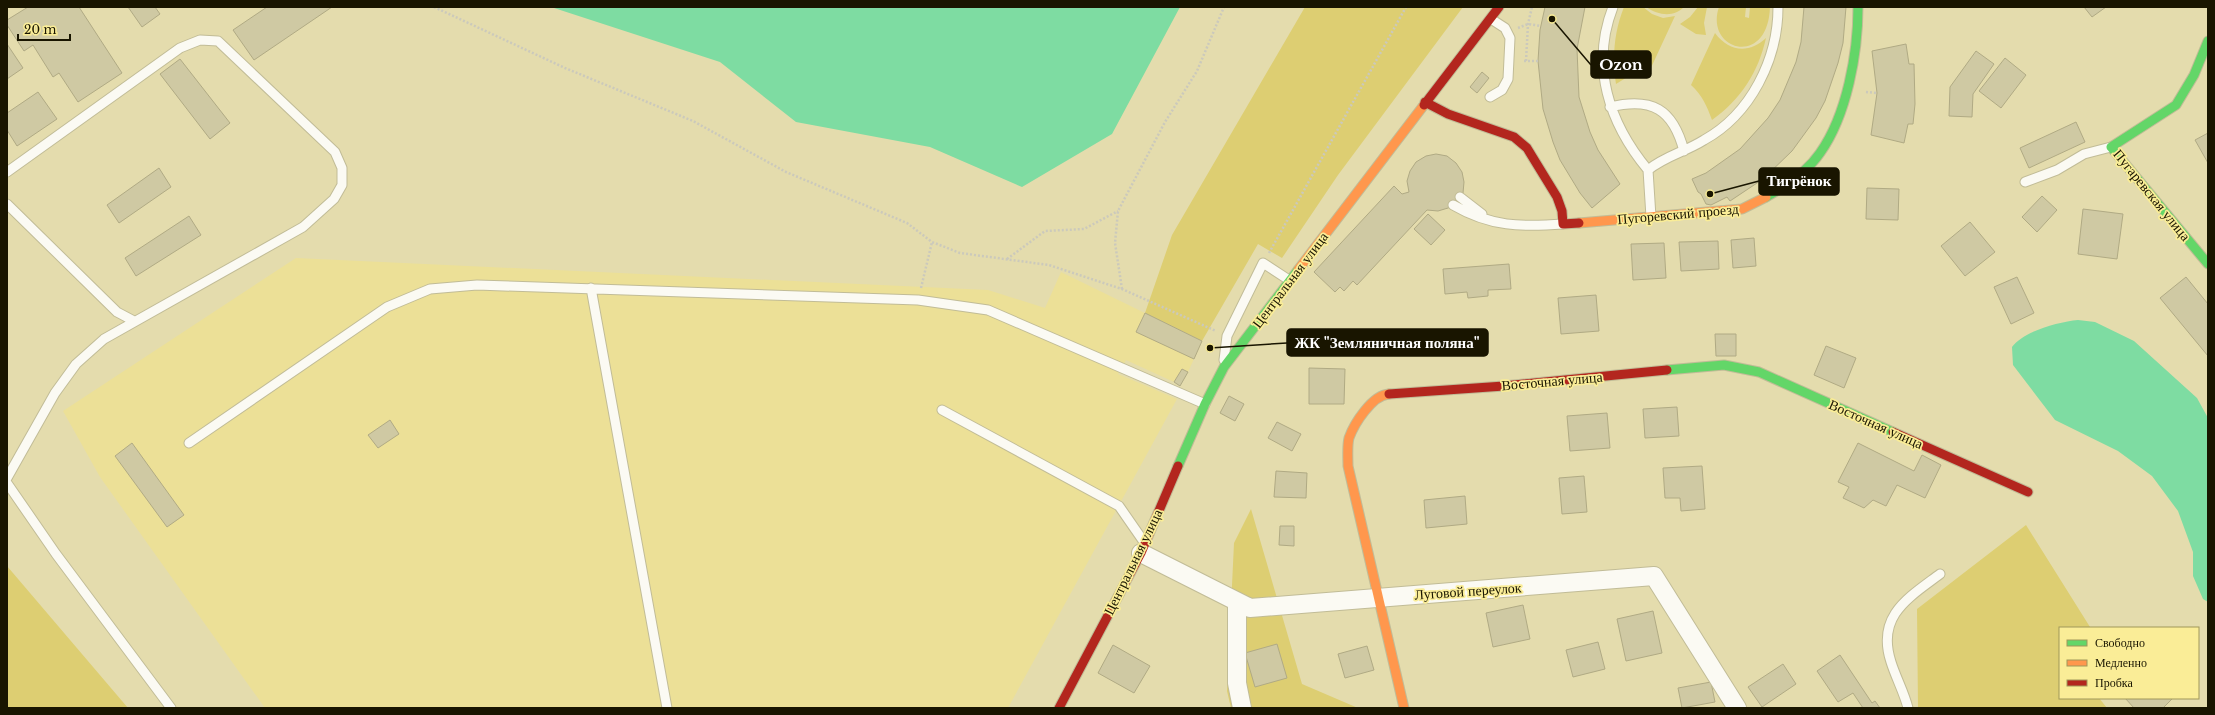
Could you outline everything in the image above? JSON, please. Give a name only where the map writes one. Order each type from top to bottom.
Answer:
[{"type":"street","name":"Центральная улица","points":[[1059,708],[1143,548],[1205,404],[1224,368],[1289,280],[1499,7]]},
{"type":"street","name":"Пугоревский проезд","points":[[1563,224],[1742,209],[1765,200],[1790,182],[1820,152],[1833,128],[1855,54],[1859,20],[1858,7]]},
{"type":"street","name":"Пугаревская улица","points":[[2208,41],[2194,75],[2176,105],[2111,147],[2208,264]]},
{"type":"street","points":[[1425,102],[1448,114],[1514,137],[1527,148],[1557,197],[1562,211],[1563,224]]},
{"type":"street","name":"Восточная улица","points":[[1404,708],[1377,598],[1348,466],[1348,439],[1362,413],[1383,394],[1504,386],[1724,366],[1759,372],[2028,492]]},
{"type":"street","name":"Луговой переулок","points":[[1143,548],[1250,608],[1654,576],[1737,708]]},
{"type":"street","points":[[1237,602],[1237,683],[1242,708]]},
{"type":"lane","points":[[1613,7],[1606,33],[1603,57],[1605,82],[1610,107],[1619,129],[1632,151],[1648,170],[1651,217]]},
{"type":"lane","points":[[1648,170],[1661,159],[1684,151],[1706,140],[1725,125],[1742,108],[1756,88],[1767,67],[1775,44],[1778,7]]},
{"type":"lane","points":[[1490,97],[1502,90],[1508,79],[1510,38],[1505,28],[1491,18]]},
{"type":"lane","points":[[7,172],[180,48],[200,40],[218,41],[335,152],[342,168],[342,185],[334,199],[303,227],[104,339],[76,364],[55,393],[7,478]]},
{"type":"lane","points":[[1610,107],[1630,102],[1650,105],[1667,115],[1679,131],[1684,151]]},
{"type":"lane","points":[[2025,182],[2057,170],[2084,154],[2111,147]]},
{"type":"lane","points":[[1460,197],[1470,207],[1501,223]]},
{"type":"lane","points":[[7,204],[117,312],[134,321]]},
{"type":"lane","points":[[1453,205],[1467,213],[1521,227],[1563,224]]},
{"type":"lane","points":[[1224,368],[1224,350],[1227,336],[1263,263],[1289,280]]},
{"type":"lane","points":[[189,444],[387,307],[430,290],[477,285],[918,300],[988,310],[1205,404]]},
{"type":"lane","points":[[591,288],[667,708]]},
{"type":"lane","points":[[942,410],[1119,506],[1143,548]]},
{"type":"lane","points":[[7,483],[56,554],[171,708]]},
{"type":"lane","points":[[1908,708],[1891,661],[1887,640],[1891,619],[1904,601],[1940,574]]},
{"type":"path","points":[[434,7],[565,68],[693,121],[786,172],[907,223],[932,242],[960,253],[1049,265],[1122,289],[1227,336]]},
{"type":"path","points":[[1122,289],[1115,243],[1118,211],[1165,122],[1197,71],[1224,7]]},
{"type":"path","points":[[1263,263],[1406,7]]},
{"type":"path","points":[[1526,61],[1528,24],[1532,7]]},
{"type":"path","points":[[1528,24],[1541,26]]},
{"type":"path","points":[[1007,259],[1045,231],[1084,229],[1118,211]]},
{"type":"path","points":[[918,300],[932,242]]},
{"type":"shaded area","points":[[551,7],[1180,7],[1112,134],[1022,187],[930,147],[796,122],[720,62]]},
{"type":"shaded area","points":[[1305,7],[1463,7],[1338,175],[1282,258],[1258,244],[1202,341],[1145,313],[1172,235]]},
{"type":"shaded area","points":[[1624,7],[1643,7],[1652,14],[1663,18],[1675,16],[1649,72],[1629,76],[1616,84],[1614,54],[1616,35]]},
{"type":"shaded area","points":[[1646,7],[1684,7],[1675,13],[1665,14],[1655,12]]},
{"type":"shaded area","points":[[1698,7],[1707,7],[1704,23],[1706,35],[1696,34],[1680,24],[1690,17]]},
{"type":"shaded area","points":[[1719,7],[1746,7],[1745,17],[1749,18],[1750,7],[1770,7],[1767,27],[1759,39],[1749,46],[1738,46],[1728,42],[1720,34],[1717,22]]},
{"type":"shaded area","points":[[1715,33],[1726,44],[1739,49],[1753,47],[1766,38],[1763,51],[1747,84],[1732,103],[1712,120],[1704,101],[1691,85]]},
{"type":"shaded area","points":[[296,258],[988,290],[1045,308],[1061,272],[1202,341],[1188,372],[1182,369],[1174,382],[1126,360],[1118,374],[1177,399],[1008,708],[265,708],[100,477],[63,411]]},
{"type":"shaded area","points":[[2078,320],[2095,322],[2134,341],[2197,398],[2208,418],[2208,602],[2203,599],[2193,576],[2193,552],[2178,511],[2152,476],[2118,451],[2055,420],[2013,365],[2012,347],[2017,341],[2042,328]]},
{"type":"shaded area","points":[[1251,509],[1302,684],[1358,708],[1231,708],[1227,691],[1234,543]]},
{"type":"shaded area","points":[[2026,525],[2090,627],[2059,627],[2059,699],[2100,699],[2107,708],[1918,708],[1917,609]]},
{"type":"shaded area","points":[[7,566],[128,708],[7,708]]},
{"type":"building","points":[[28,7],[79,7],[122,73],[78,102],[59,73],[53,77],[33,45],[24,51],[7,25],[7,20]]},
{"type":"building","points":[[128,7],[155,7],[160,14],[142,27]]},
{"type":"building","points":[[267,7],[332,7],[254,60],[233,30]]},
{"type":"building","points":[[1545,7],[1585,7],[1577,49],[1579,97],[1590,132],[1598,150],[1620,184],[1592,208],[1580,193],[1560,160],[1543,109],[1538,61],[1540,30]]},
{"type":"building","points":[[1804,7],[1846,7],[1843,43],[1825,101],[1816,118],[1792,151],[1763,179],[1730,201],[1727,197],[1711,205],[1706,204],[1692,179],[1706,173],[1740,149],[1768,118],[1780,100],[1796,62],[1801,42]]},
{"type":"building","points":[[2084,7],[2106,7],[2092,17]]},
{"type":"building","points":[[7,44],[23,68],[7,79]]},
{"type":"building","points":[[1906,44],[1909,64],[1914,64],[1915,104],[1913,124],[1908,124],[1904,143],[1871,135],[1877,93],[1872,51]]},
{"type":"building","points":[[1976,51],[1994,64],[1973,94],[1972,117],[1949,116],[1950,87]]},
{"type":"building","points":[[2005,58],[2026,75],[2001,108],[1979,91]]},
{"type":"building","points":[[180,59],[230,123],[210,139],[160,74]]},
{"type":"building","points":[[1482,72],[1489,78],[1477,93],[1470,87]]},
{"type":"building","points":[[38,92],[57,119],[17,146],[7,130],[7,113]]},
{"type":"building","points":[[2076,122],[2085,142],[2029,168],[2020,148]]},
{"type":"building","points":[[2208,133],[2208,163],[2195,140]]},
{"type":"building","points":[[1436,154],[1447,156],[1456,163],[1462,172],[1464,182],[1463,193],[1457,202],[1448,208],[1438,211],[1427,210],[1357,285],[1353,281],[1344,291],[1340,287],[1335,292],[1314,272],[1394,186],[1402,194],[1409,192],[1407,181],[1410,171],[1416,162],[1426,156]]},
{"type":"building","points":[[159,168],[171,187],[119,223],[107,205]]},
{"type":"building","points":[[1867,188],[1899,189],[1898,220],[1866,219]]},
{"type":"building","points":[[2042,196],[2057,210],[2037,232],[2022,217]]},
{"type":"building","points":[[2083,209],[2123,214],[2117,259],[2078,254]]},
{"type":"building","points":[[1428,214],[1445,230],[1431,245],[1414,229]]},
{"type":"building","points":[[189,216],[201,235],[136,276],[125,258]]},
{"type":"building","points":[[1970,222],[1995,252],[1965,276],[1941,246]]},
{"type":"building","points":[[1754,238],[1756,266],[1733,268],[1731,240]]},
{"type":"building","points":[[1718,241],[1719,269],[1681,271],[1679,242]]},
{"type":"building","points":[[1664,243],[1666,278],[1633,280],[1631,244]]},
{"type":"building","points":[[1509,264],[1511,289],[1488,290],[1488,296],[1468,298],[1467,292],[1445,294],[1443,269]]},
{"type":"building","points":[[2017,277],[2034,313],[2011,324],[1994,287]]},
{"type":"building","points":[[2186,277],[2208,304],[2208,356],[2160,298]]},
{"type":"building","points":[[1596,295],[1599,331],[1561,334],[1558,298]]},
{"type":"building","points":[[1145,313],[1202,341],[1194,359],[1136,332]]},
{"type":"building","points":[[1715,334],[1736,334],[1736,356],[1716,356]]},
{"type":"building","points":[[1826,346],[1856,358],[1844,388],[1814,375]]},
{"type":"building","points":[[1309,368],[1345,369],[1344,404],[1309,404]]},
{"type":"building","points":[[1182,369],[1188,372],[1180,386],[1174,382]]},
{"type":"building","points":[[1229,396],[1244,404],[1235,421],[1220,413]]},
{"type":"building","points":[[1677,407],[1679,436],[1645,438],[1643,409]]},
{"type":"building","points":[[1607,413],[1610,448],[1570,451],[1567,416]]},
{"type":"building","points":[[390,420],[399,434],[378,448],[368,435]]},
{"type":"building","points":[[1277,422],[1301,434],[1292,451],[1268,438]]},
{"type":"building","points":[[132,443],[184,515],[167,527],[115,456]]},
{"type":"building","points":[[1858,443],[1914,471],[1922,455],[1941,465],[1925,498],[1897,485],[1886,506],[1873,500],[1864,508],[1843,498],[1849,487],[1838,482]]},
{"type":"building","points":[[1702,466],[1705,509],[1681,511],[1680,498],[1665,498],[1663,468]]},
{"type":"building","points":[[1276,471],[1307,473],[1306,498],[1274,497]]},
{"type":"building","points":[[1584,476],[1587,512],[1562,514],[1559,478]]},
{"type":"building","points":[[1465,496],[1467,524],[1426,528],[1424,500]]},
{"type":"building","points":[[1280,526],[1294,526],[1294,546],[1279,545]]},
{"type":"building","points":[[1523,605],[1530,639],[1493,647],[1486,613]]},
{"type":"building","points":[[1653,611],[1662,653],[1626,661],[1617,619]]},
{"type":"building","points":[[1598,642],[1605,669],[1573,677],[1566,650]]},
{"type":"building","points":[[1277,644],[1287,678],[1255,687],[1245,653]]},
{"type":"building","points":[[1113,645],[1150,666],[1134,693],[1098,673]]},
{"type":"building","points":[[1367,646],[1374,670],[1345,678],[1338,654]]},
{"type":"building","points":[[1840,655],[1872,703],[1875,701],[1880,708],[1863,708],[1853,693],[1838,702],[1817,671]]},
{"type":"building","points":[[1783,664],[1796,684],[1762,707],[1748,687]]},
{"type":"building","points":[[1711,682],[1715,702],[1682,708],[1678,688]]},
{"type":"building","points":[[2126,699],[2172,699],[2163,708],[2134,708]]},
{"type":"traffic: fast","points":[[1766,197],[1788,183],[1809,166],[1815,160],[1829,138],[1844,102],[1849,83],[1856,44],[1858,7]]},
{"type":"traffic: fast","points":[[2208,41],[2194,75],[2176,105],[2111,147],[2208,264]]},
{"type":"traffic: fast","points":[[1178,466],[1205,404],[1224,367],[1298,270]]},
{"type":"traffic: fast","points":[[1667,370],[1724,365],[1759,372],[1893,432]]},
{"type":"traffic: slow","points":[[1298,270],[1424,105]]},
{"type":"traffic: slow","points":[[1579,223],[1742,209],[1766,197]]},
{"type":"traffic: slow","points":[[1389,394],[1376,399],[1364,411],[1355,425],[1348,441],[1348,466],[1404,708]]},
{"type":"traffic: jam","points":[[1424,105],[1499,7]]},
{"type":"traffic: jam","points":[[1425,102],[1448,114],[1514,137],[1527,148],[1557,197],[1562,211],[1563,224],[1579,223]]},
{"type":"traffic: jam","points":[[1389,394],[1504,386],[1667,370]]},
{"type":"traffic: jam","points":[[1893,432],[2028,492]]},
{"type":"traffic: jam","points":[[1059,708],[1141,553],[1178,466]]},
{"type":"place","name":"Ozon","points":[[1552,19]]},
{"type":"place","name":"Тигрёнок","points":[[1710,194]]},
{"type":"place","name":"ЖК \"Земляничная поляна\"","points":[[1210,348]]}]
